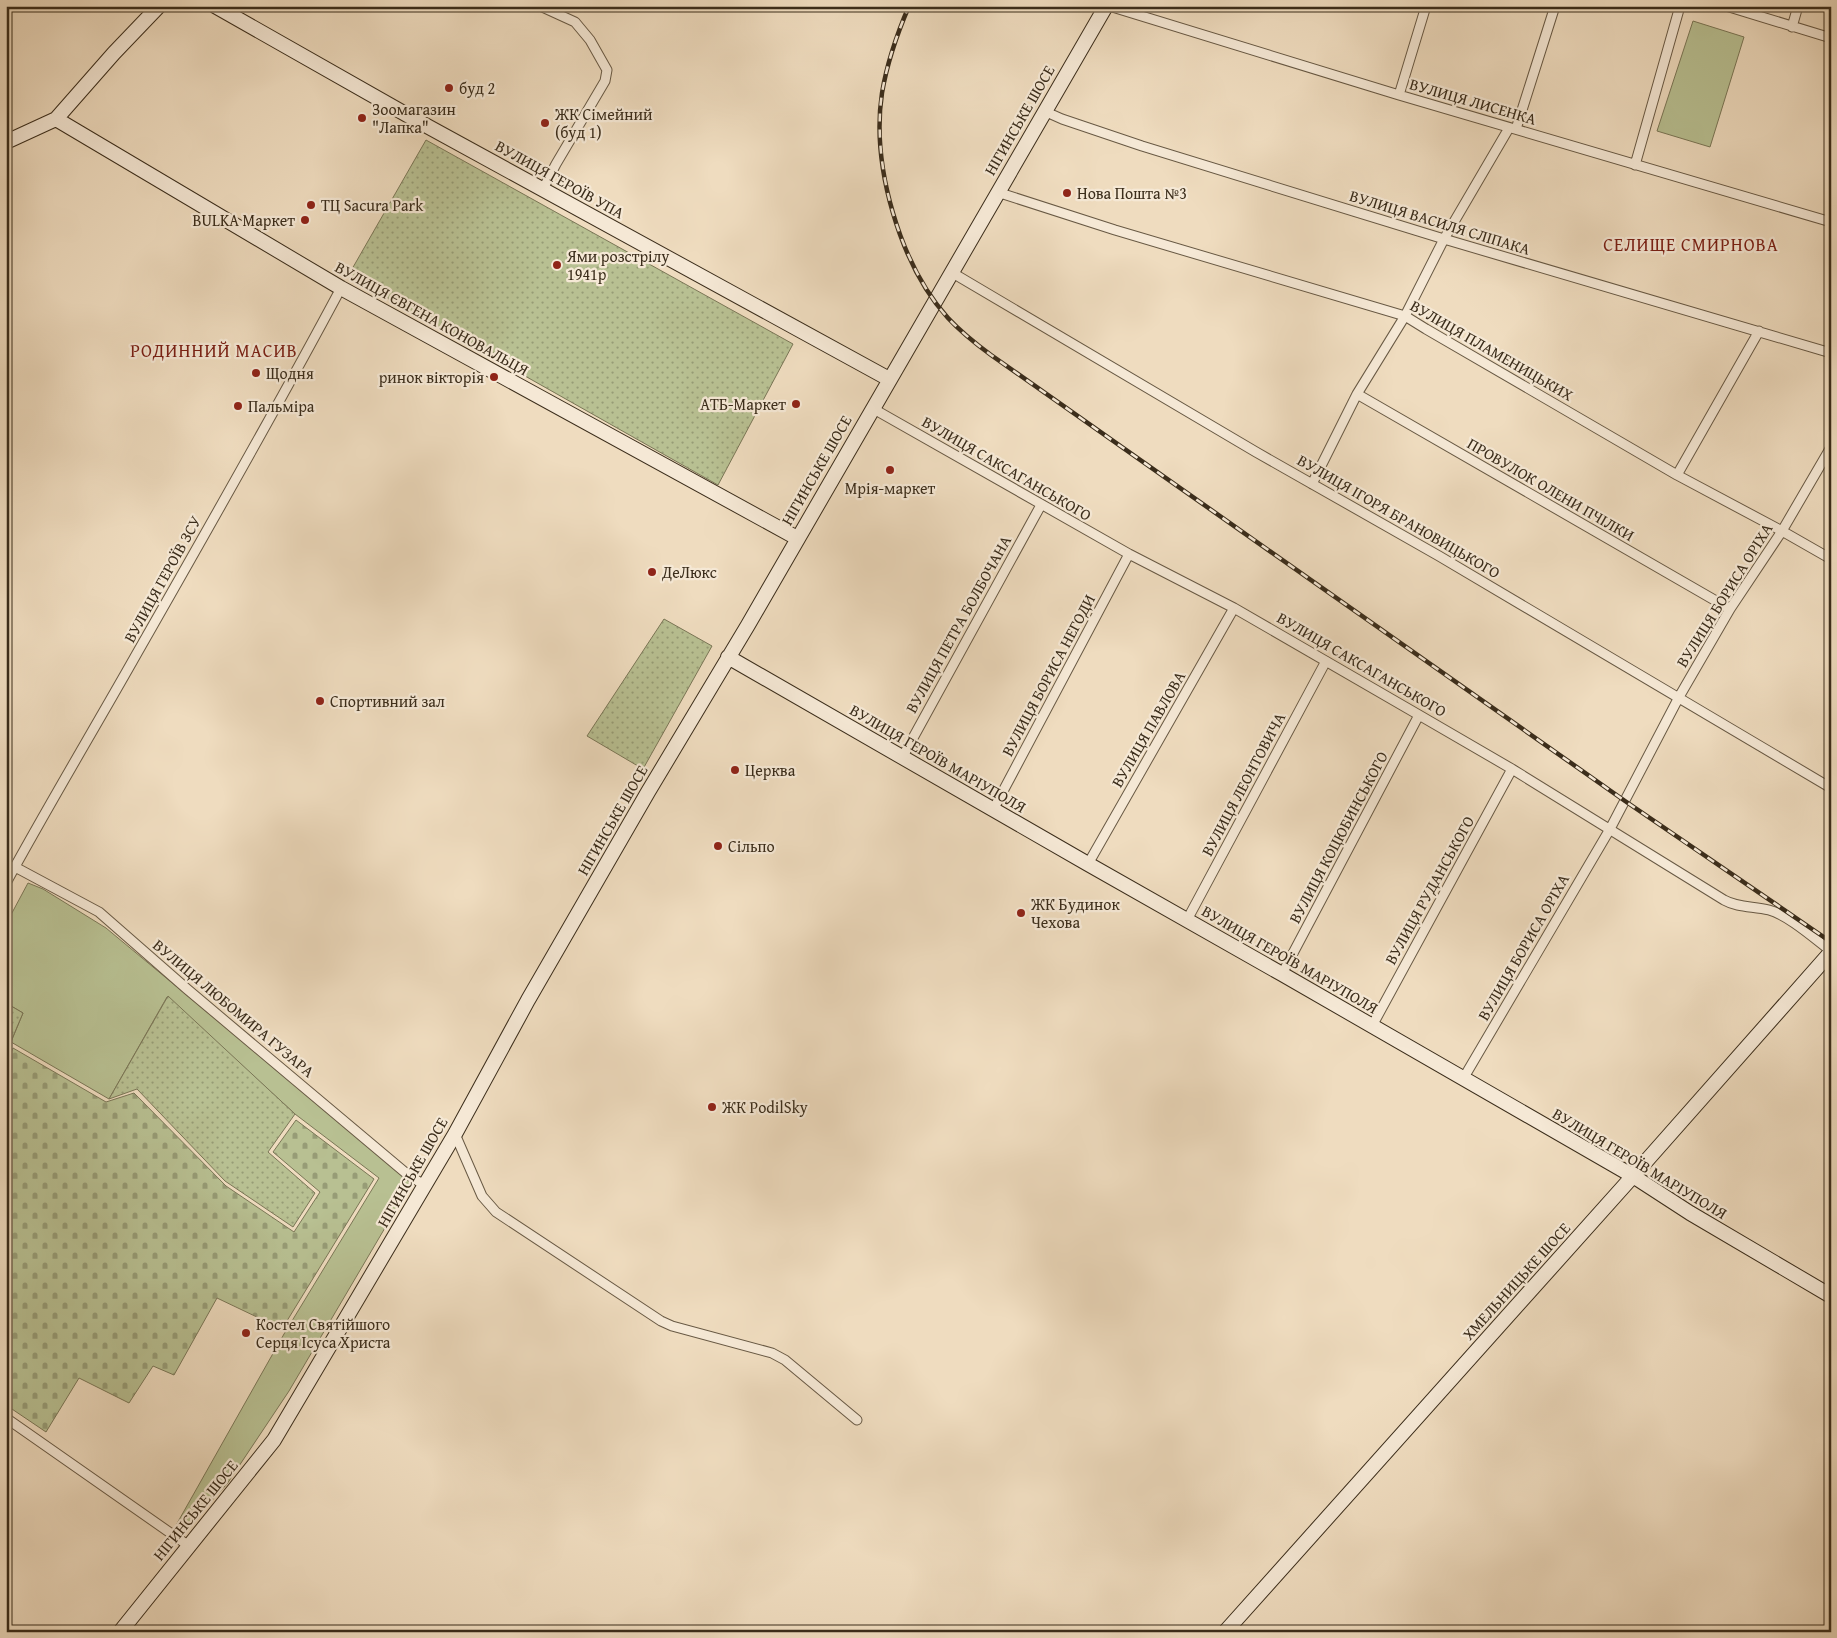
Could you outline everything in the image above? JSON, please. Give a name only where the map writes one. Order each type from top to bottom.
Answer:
[{"type":"main road","points":[[6,142],[56,119],[114,53],[159,6]]},
{"type":"main road","name":"ВУЛИЦЯ ГЕРОЇВ УПА","points":[[215,6],[410,116],[889,379]]},
{"type":"main road","name":"НІГИНСЬКЕ ШОСЕ","points":[[120,1632],[274,1440],[455,1134],[531,993],[1107,6]]},
{"type":"main road","name":"ВУЛИЦЯ ЄВГЕНА КОНОВАЛЬЦЯ","points":[[56,119],[341,288],[797,538]]},
{"type":"main road","name":"ВУЛИЦЯ ГЕРОЇВ МАРІУПОЛЯ","points":[[728,657],[1633,1176],[1690,1213],[1831,1296]]},
{"type":"main road","name":"ХМЕЛЬНИЦЬКЕ ШОСЕ","points":[[1225,1632],[1633,1176],[1831,951]]},
{"type":"street","points":[[540,6],[575,22],[590,40],[607,70],[604,81],[543,189]]},
{"type":"street","name":"ВУЛИЦЯ ЛИСЕНКА","points":[[1107,6],[1400,95],[1831,222]]},
{"type":"street","points":[[1400,95],[1426,6]]},
{"type":"street","points":[[1312,484],[1357,394],[1405,316],[1444,240],[1526,104],[1555,6]]},
{"type":"street","points":[[1635,165],[1680,6]]},
{"type":"street","points":[[1726,6],[1831,38]]},
{"type":"street","points":[[1792,26],[1798,6]]},
{"type":"street","name":"ВУЛИЦЯ ВАСИЛЯ СЛІПАКА","points":[[1044,111],[1062,120],[1142,146],[1444,240],[1831,353]]},
{"type":"street","name":"ВУЛИЦЯ ПЛАМЕНИЦЬКИХ","points":[[997,192],[1116,230],[1405,316],[1677,475],[1831,559]]},
{"type":"street","name":"ВУЛИЦЯ ІГОРЯ БРАНОВИЦЬКОГО","points":[[951,272],[1312,484],[1439,556],[1831,788]]},
{"type":"street","name":"ВУЛИЦЯ ГЕРОЇВ ЗСУ","points":[[6,882],[237,476],[341,288]]},
{"type":"street","points":[[1677,475],[1759,331]]},
{"type":"street","name":"ПРОВУЛОК ОЛЕНИ ПЧІЛКИ","points":[[1357,394],[1730,609]]},
{"type":"street","name":"ВУЛИЦЯ САКСАГАНСЬКОГО","points":[[872,408],[1129,554],[1234,608],[1420,715],[1512,769],[1731,904],[1768,910],[1790,921],[1831,951]]},
{"type":"street","name":"ВУЛИЦЯ БОРИСА ОРІХА","points":[[1463,1079],[1610,829],[1678,697],[1730,609],[1782,531],[1831,447]]},
{"type":"street","name":"ВУЛИЦЯ ПЕТРА БОЛБОЧАНА","points":[[902,758],[1041,505]]},
{"type":"street","name":"ВУЛИЦЯ БОРИСА НЕГОДИ","points":[[993,810],[1129,554]]},
{"type":"street","name":"ВУЛИЦЯ ПАВЛОВА","points":[[1088,864],[1234,608]]},
{"type":"street","name":"ВУЛИЦЯ ЛЕОНТОВИЧА","points":[[1187,920],[1326,661]]},
{"type":"street","name":"ВУЛИЦЯ КОЦЮБИНСЬКОГО","points":[[1282,974],[1420,715]]},
{"type":"street","name":"ВУЛИЦЯ РУДАНСЬКОГО","points":[[1372,1026],[1512,769]]},
{"type":"street","name":"ВУЛИЦЯ ЛЮБОМИРА ГУЗАРА","points":[[15,867],[99,912],[187,989],[424,1186]]},
{"type":"street","points":[[455,1134],[482,1196],[496,1212],[661,1321],[672,1326],[772,1354],[785,1360],[857,1420]]},
{"type":"street","points":[[6,1418],[189,1546]]},
{"type":"green space","points":[[1693,21],[1744,37],[1710,147],[1657,131]]},
{"type":"green space","points":[[426,140],[793,344],[718,485],[348,276]]},
{"type":"green space","points":[[664,619],[712,646],[643,769],[587,736]]},
{"type":"green space","points":[[28,883],[43,889],[106,928],[412,1182],[289,1391],[227,1484],[182,1533],[175,1527],[284,1334],[379,1178],[295,1114],[167,997],[109,1099],[11,1042],[23,1013],[6,1003],[6,924]]},
{"type":"green space","points":[[168,996],[295,1114],[268,1152],[315,1193],[293,1227],[225,1181],[137,1089],[109,1099]]},
{"type":"green space","points":[[6,1003],[23,1013],[6,1053]]},
{"type":"green space","points":[[13,1048],[106,1102],[134,1093],[226,1186],[294,1232],[320,1192],[273,1152],[296,1120],[374,1179],[282,1329],[217,1298],[174,1375],[153,1366],[129,1403],[79,1378],[46,1432],[6,1405],[6,1063]]},
{"type":"railway","points":[[909,6],[900,27],[884,82],[880,121],[881,151],[885,182],[903,243],[916,271],[931,296],[948,318],[991,355],[1625,801],[1831,942]]},
{"type":"place","name":"буд 2","points":[[449,88]]},
{"type":"place","name":"Зоомагазин \"Лапка\"","points":[[362,118]]},
{"type":"place","name":"ЖК Сімейний (буд 1)","points":[[545,123]]},
{"type":"place","name":"Нова Пошта №3","points":[[1067,193]]},
{"type":"place","name":"ТЦ Sacura Park","points":[[311,205]]},
{"type":"place","name":"BULKA Маркет","points":[[305,220]]},
{"type":"place","name":"Ями розстрілу 1941р","points":[[557,265]]},
{"type":"place","name":"Щодня","points":[[256,373]]},
{"type":"place","name":"ринок вікторія","points":[[494,377]]},
{"type":"place","name":"АТБ-Маркет","points":[[796,404]]},
{"type":"place","name":"Пальміра","points":[[238,406]]},
{"type":"place","name":"Мрія-маркет","points":[[890,470]]},
{"type":"place","name":"ДеЛюкс","points":[[652,572]]},
{"type":"place","name":"Спортивний зал","points":[[320,701]]},
{"type":"place","name":"Церква","points":[[735,770]]},
{"type":"place","name":"Сільпо","points":[[718,846]]},
{"type":"place","name":"ЖК Будинок Чехова","points":[[1021,913]]},
{"type":"place","name":"ЖК PodilSky","points":[[712,1107]]},
{"type":"place","name":"Костел Святійшого Серця Ісуса Христа","points":[[246,1333]]},
{"type":"district","name":"СЕЛИЩЕ СМИРНОВА","points":[[1691,244]]},
{"type":"district","name":"РОДИННИЙ МАСИВ","points":[[214,350]]}]
